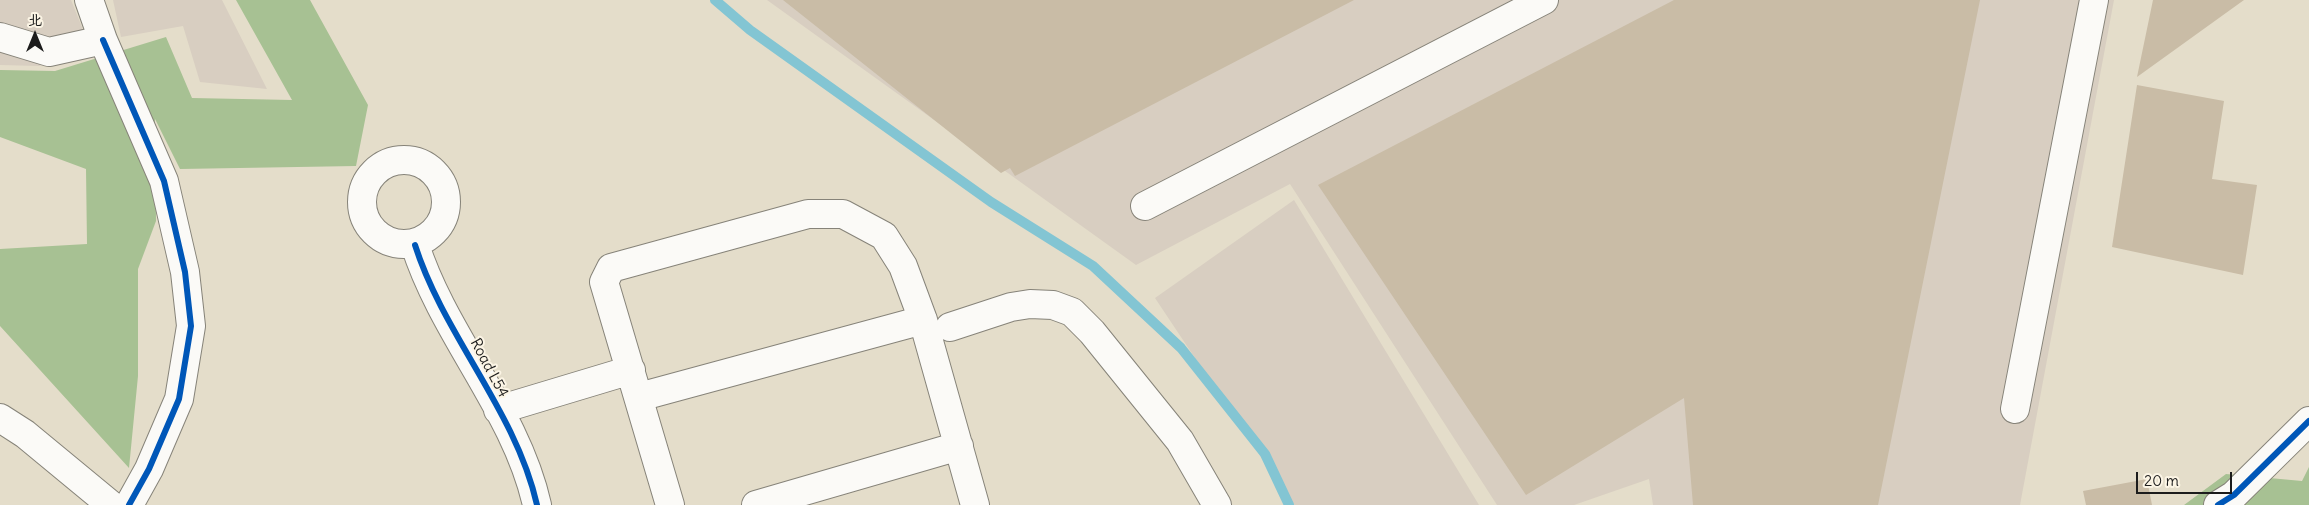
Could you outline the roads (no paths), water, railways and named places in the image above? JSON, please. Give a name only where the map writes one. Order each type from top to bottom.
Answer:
[{"type":"street","points":[[90,0],[103,40],[164,181],[185,272],[190,326],[179,399],[149,469],[129,505]]},
{"type":"street","points":[[1145,206],[1544,0]]},
{"type":"street","points":[[2014,408],[2094,0]]},
{"type":"street","points":[[0,37],[48,52],[103,40]]},
{"type":"street","points":[[670,505],[604,282],[611,268],[808,214],[843,214],[884,236],[903,266],[923,320],[975,505]]},
{"type":"street","name":"Road L54","points":[[415,245],[425,276],[498,410],[533,484],[537,505]]},
{"type":"street","points":[[950,327],[1011,306],[1030,304],[1053,305],[1072,312],[1092,332],[1180,441],[1217,505]]},
{"type":"street","points":[[639,397],[923,320]]},
{"type":"street","points":[[498,410],[631,370]]},
{"type":"street","points":[[0,418],[25,434],[111,505]]},
{"type":"street","points":[[2218,505],[2234,494],[2309,421]]},
{"type":"street","points":[[756,505],[958,446]]},
{"type":"waterway","points":[[715,0],[750,30],[991,202],[1093,266],[1181,348],[1265,454],[1289,505]]}]
